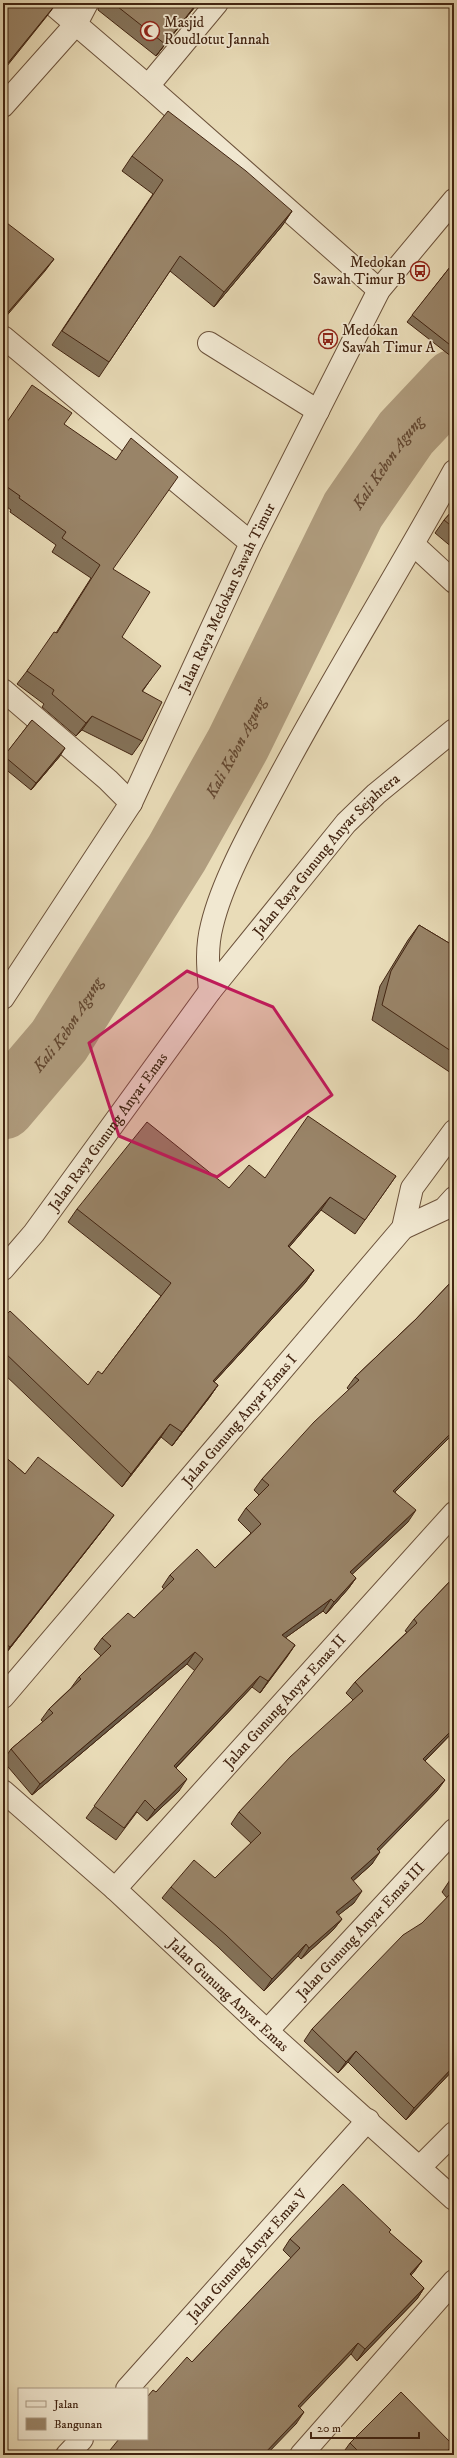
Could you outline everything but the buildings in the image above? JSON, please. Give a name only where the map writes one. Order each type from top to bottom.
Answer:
[{"type":"street","points":[[51,3],[148,86],[379,290]]},
{"type":"street","points":[[3,106],[76,24],[87,3]]},
{"type":"street","points":[[148,86],[217,3]]},
{"type":"street","name":"Jalan Raya Medokan Sawah Timur","points":[[3,998],[131,803],[251,543],[379,290],[454,200]]},
{"type":"street","points":[[3,337],[251,543]]},
{"type":"street","points":[[209,343],[318,411]]},
{"type":"street","points":[[210,991],[207,953],[211,927],[217,906],[248,837],[320,702],[414,545],[454,471]]},
{"type":"street","points":[[414,545],[454,582]]},
{"type":"street","points":[[3,690],[94,768],[131,803]]},
{"type":"street","name":"Jalan Raya Gunung Anyar Sejahtera","points":[[210,991],[346,823],[376,794],[454,730]]},
{"type":"street","name":"Jalan Raya Gunung Anyar Emas","points":[[3,1269],[34,1233],[210,991]]},
{"type":"street","name":"Jalan Gunung Anyar Emas I","points":[[3,1696],[403,1228],[412,1188],[454,1131]]},
{"type":"street","points":[[403,1228],[444,1209],[454,1198]]},
{"type":"street","name":"Jalan Gunung Anyar Emas II","points":[[115,1889],[454,1513]]},
{"type":"street","name":"Jalan Gunung Anyar Emas","points":[[3,1791],[115,1889],[267,2031],[368,2120],[454,2199]]},
{"type":"street","name":"Jalan Gunung Anyar Emas III","points":[[267,2031],[454,1830]]},
{"type":"street","name":"Jalan Gunung Anyar Emas V","points":[[128,2388],[368,2120]]},
{"type":"street","points":[[420,2167],[454,2133]]},
{"type":"street","points":[[301,2455],[454,2281]]},
{"type":"street","points":[[67,2455],[81,2440]]},
{"type":"highlighted area","points":[[187,971],[273,1007],[332,1095],[217,1177],[119,1136],[89,1043]]},
{"type":"waterway","name":"Kali Kebon Agung","points":[[3,1107],[59,1041],[177,853],[238,744],[353,510],[406,433],[454,382]]},
{"type":"place","name":"Masjid Roudlotut Jannah","points":[[150,31]]},
{"type":"place","name":"Medokan Sawah Timur B","points":[[420,271]]},
{"type":"place","name":"Medokan Sawah Timur A","points":[[328,339]]}]
